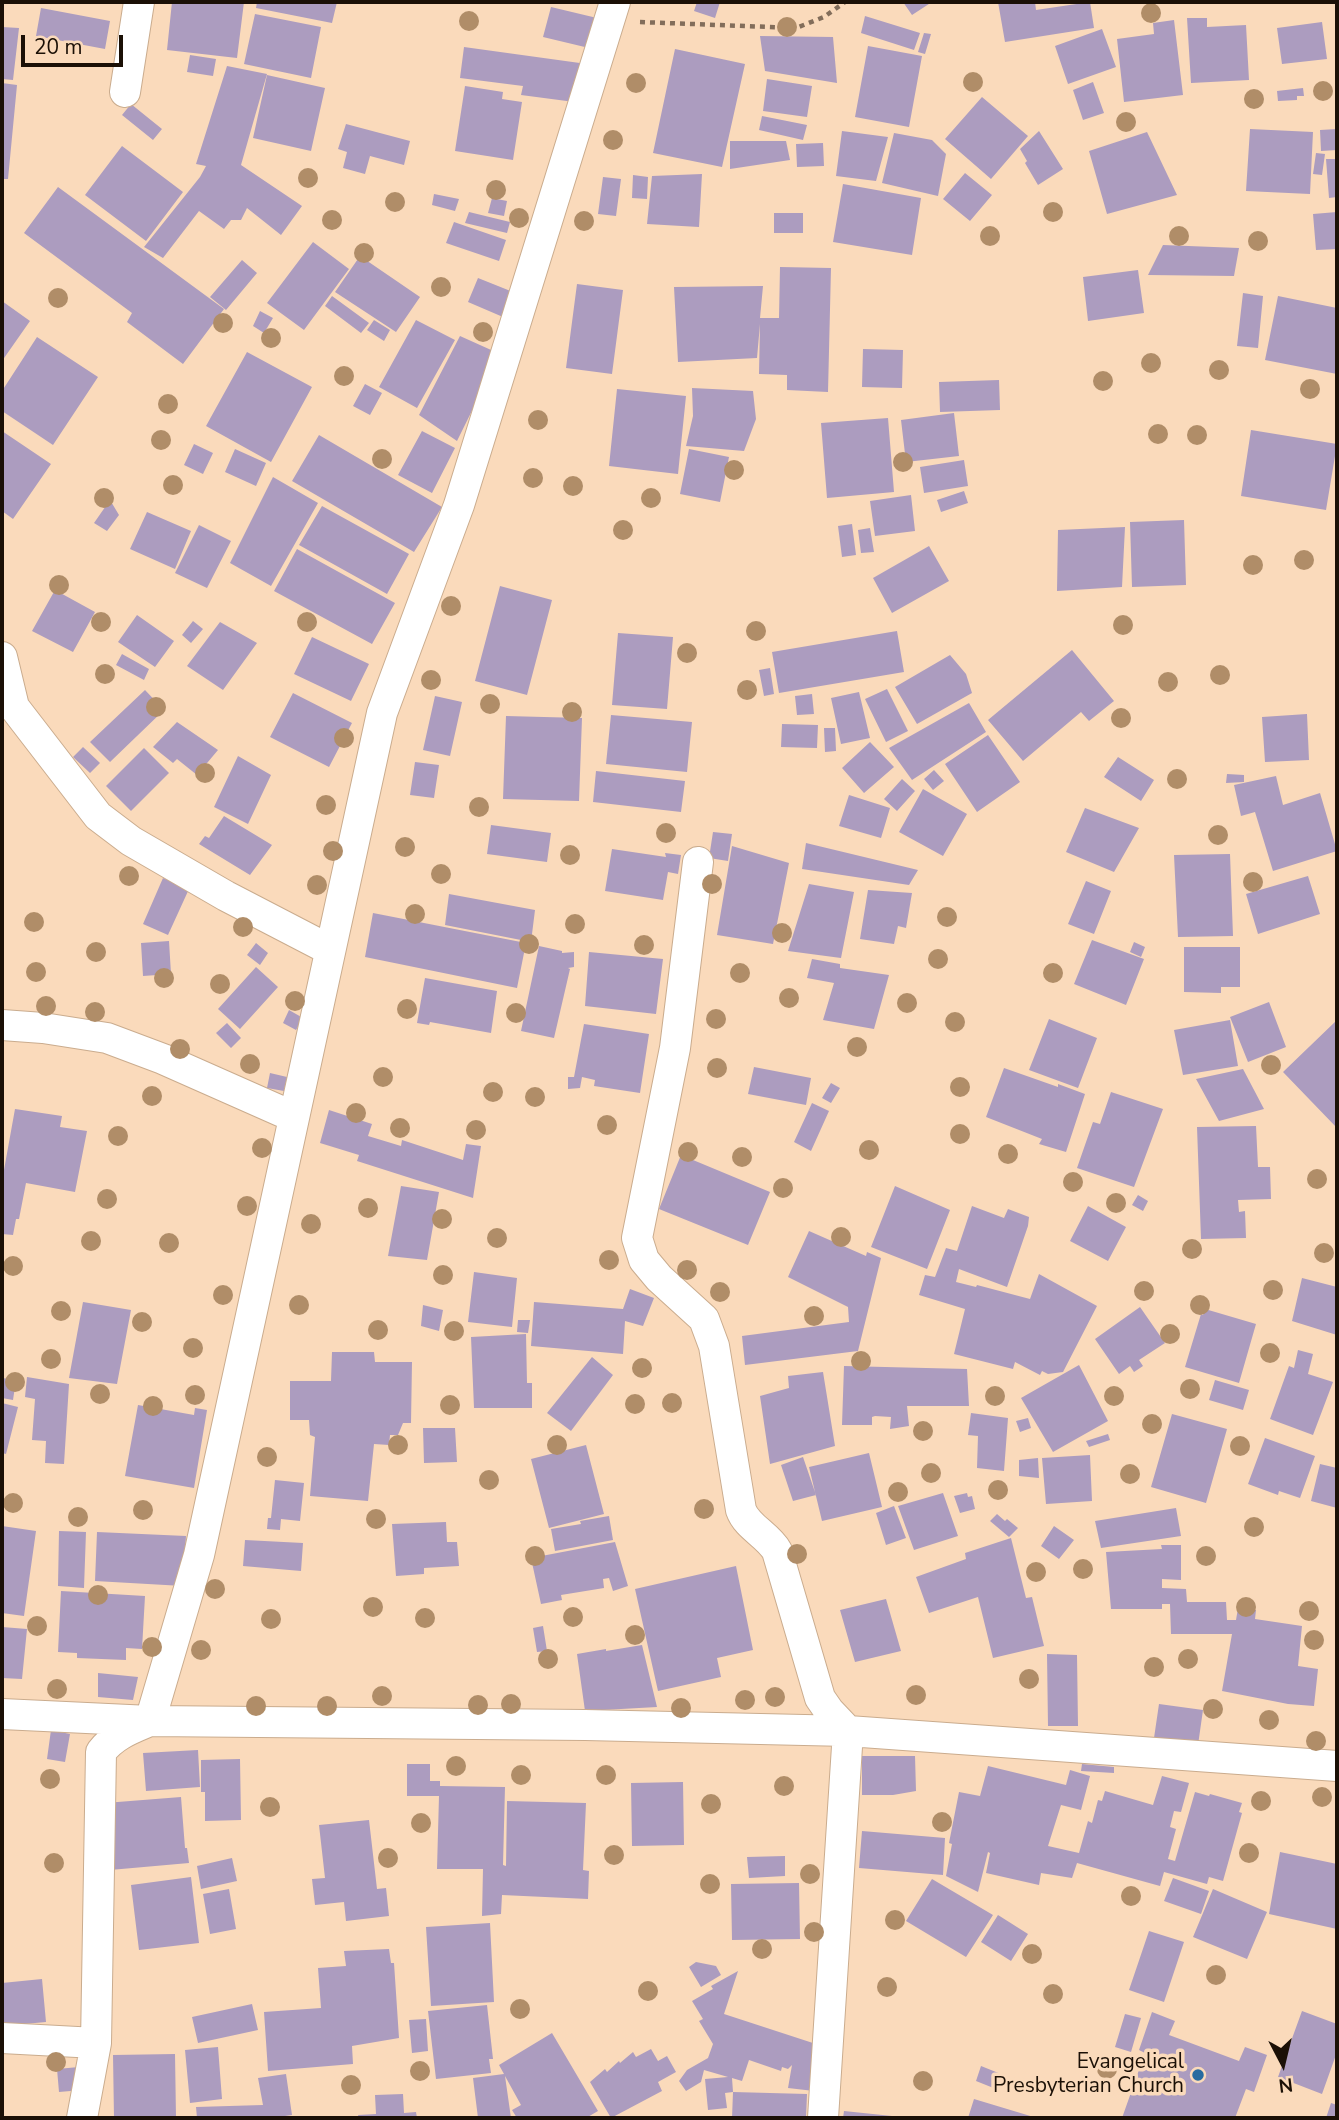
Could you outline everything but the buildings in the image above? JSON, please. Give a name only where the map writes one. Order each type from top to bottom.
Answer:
[{"type":"street","points":[[125,92],[139,2]]},
{"type":"street","points":[[82,2118],[96,2043],[101,1752],[108,1742],[118,1735],[150,1721],[199,1555],[382,713],[459,505],[612,11]]},
{"type":"street","points":[[2,657],[14,707],[98,816],[131,841],[214,889],[330,950]]},
{"type":"street","points":[[698,862],[675,1048],[637,1238],[644,1260],[659,1278],[704,1319],[714,1346],[743,1517],[773,1544],[777,1551],[820,1698],[828,1711],[848,1731],[824,2118]]},
{"type":"street","points":[[2,1025],[107,1038],[163,1059],[294,1117]]},
{"type":"street","points":[[2,1714],[150,1721],[585,1725],[848,1731],[1337,1766]]},
{"type":"street","points":[[2,2038],[96,2043]]},
{"type":"path","points":[[612,11],[796,28],[824,17],[845,2]]},
{"type":"place","name":"Evangelical Presbyterian Church","points":[[1198,2075]]}]
